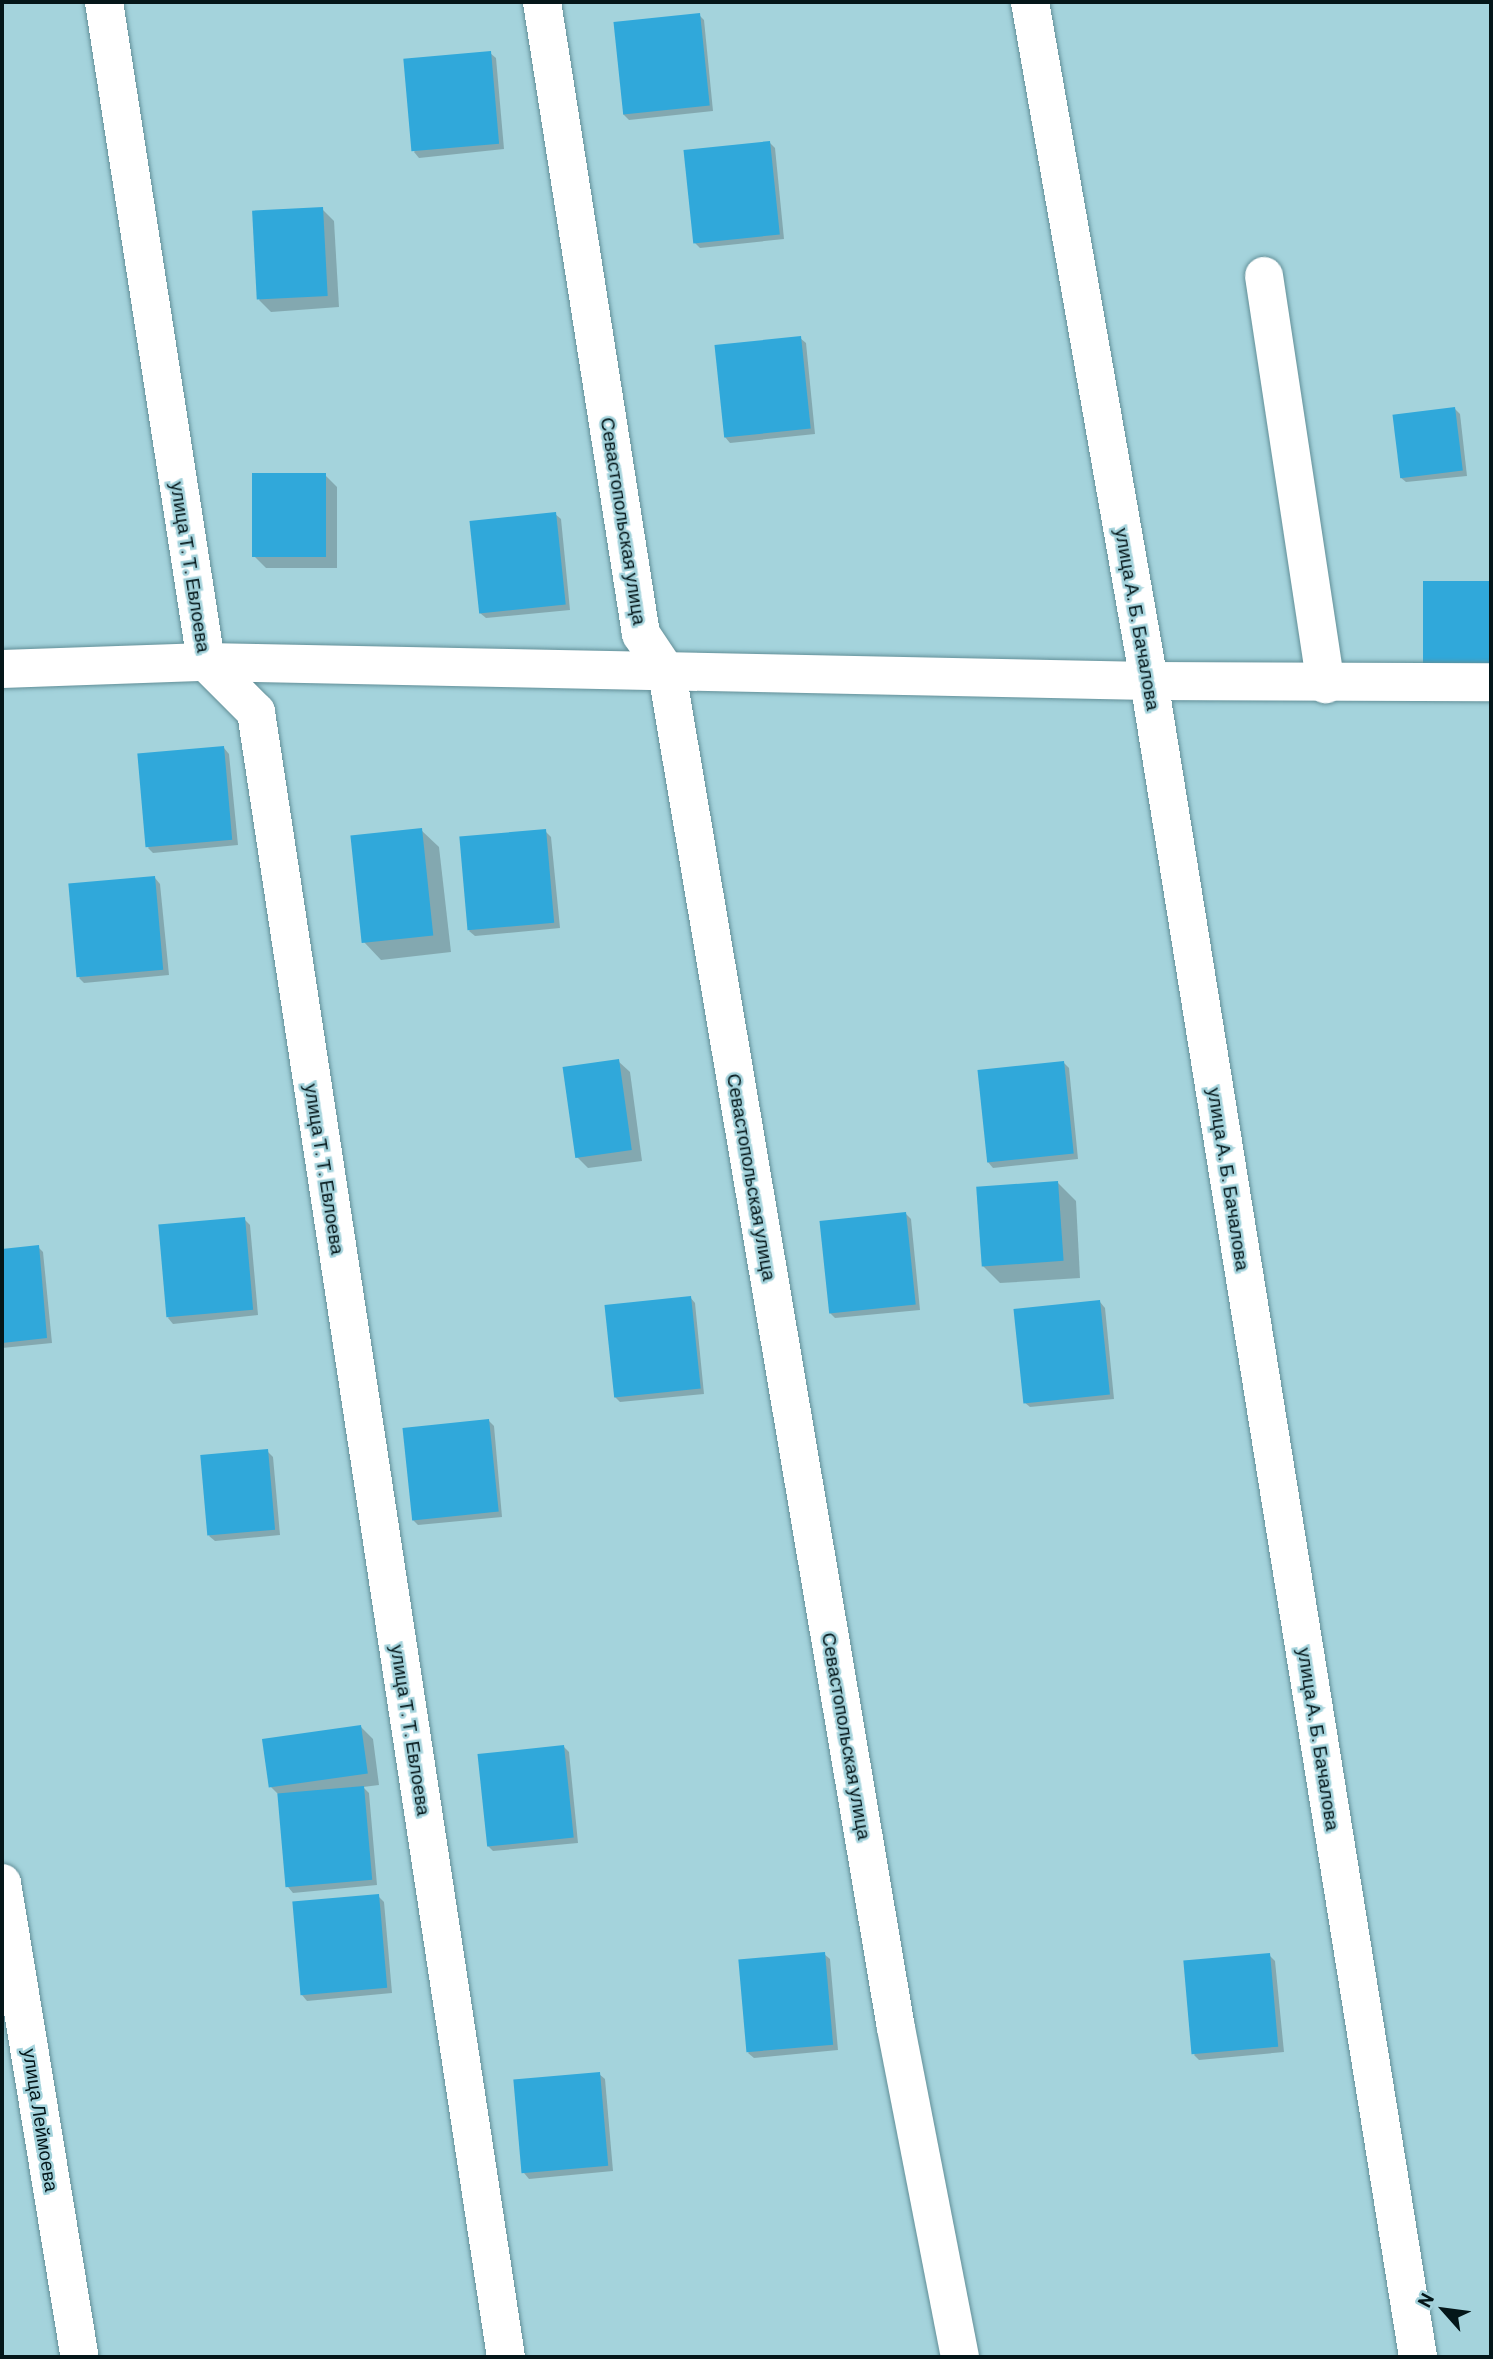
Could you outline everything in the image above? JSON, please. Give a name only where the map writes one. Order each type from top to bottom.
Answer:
[{"type":"street","name":"улица Т. Т. Евлоева","points":[[104,2],[206,662],[256,712],[506,2357]]},
{"type":"street","name":"Севастопольская улица","points":[[542,2],[641,634],[667,673],[896,2028],[960,2357]]},
{"type":"street","name":"улица А. Б. Бачалова","points":[[1030,2],[1149,681],[1418,2357]]},
{"type":"street","points":[[1264,276],[1326,684]]},
{"type":"street","points":[[2,670],[206,662],[1326,684],[1491,682]]},
{"type":"street","name":"улица Леймоева","points":[[2,1883],[80,2357]]},
{"type":"building","points":[[700,13],[710,105],[623,115],[613,22]]},
{"type":"building","points":[[491,51],[499,144],[411,151],[403,59]]},
{"type":"building","points":[[770,141],[780,234],[693,244],[683,150]]},
{"type":"building","points":[[323,207],[328,296],[257,300],[252,211]]},
{"type":"building","points":[[801,336],[811,428],[724,438],[714,345]]},
{"type":"building","points":[[1455,407],[1463,471],[1400,478],[1392,415]]},
{"type":"building","points":[[252,473],[326,473],[326,557],[252,557]]},
{"type":"building","points":[[556,512],[566,604],[479,614],[469,521]]},
{"type":"building","points":[[1423,581],[1491,581],[1491,666],[1423,666]]},
{"type":"building","points":[[224,746],[232,840],[146,847],[137,754]]},
{"type":"building","points":[[422,828],[433,935],[362,943],[350,836]]},
{"type":"building","points":[[546,829],[554,923],[468,930],[459,837]]},
{"type":"building","points":[[155,876],[163,970],[77,977],[68,884]]},
{"type":"building","points":[[619,1059],[632,1150],[575,1158],[563,1067]]},
{"type":"building","points":[[1064,1061],[1074,1153],[987,1163],[977,1070]]},
{"type":"building","points":[[1058,1181],[1064,1261],[982,1267],[976,1187]]},
{"type":"building","points":[[906,1212],[916,1304],[829,1314],[819,1221]]},
{"type":"building","points":[[245,1217],[253,1310],[166,1317],[158,1225]]},
{"type":"building","points":[[39,1245],[47,1338],[2,1343],[2,1249]]},
{"type":"building","points":[[691,1296],[701,1388],[614,1398],[604,1305]]},
{"type":"building","points":[[1100,1300],[1110,1394],[1023,1404],[1013,1309]]},
{"type":"building","points":[[489,1419],[499,1511],[412,1521],[402,1428]]},
{"type":"building","points":[[268,1449],[275,1530],[207,1536],[200,1455]]},
{"type":"building","points":[[361,1725],[368,1774],[269,1787],[262,1739]]},
{"type":"building","points":[[564,1745],[574,1837],[487,1847],[477,1754]]},
{"type":"building","points":[[364,1786],[372,1880],[286,1887],[277,1794]]},
{"type":"building","points":[[379,1894],[387,1988],[301,1995],[292,1902]]},
{"type":"building","points":[[825,1952],[833,2045],[746,2052],[738,1960]]},
{"type":"building","points":[[1270,1953],[1278,2047],[1192,2054],[1183,1961]]},
{"type":"building","points":[[600,2072],[608,2166],[522,2173],[513,2080]]}]
